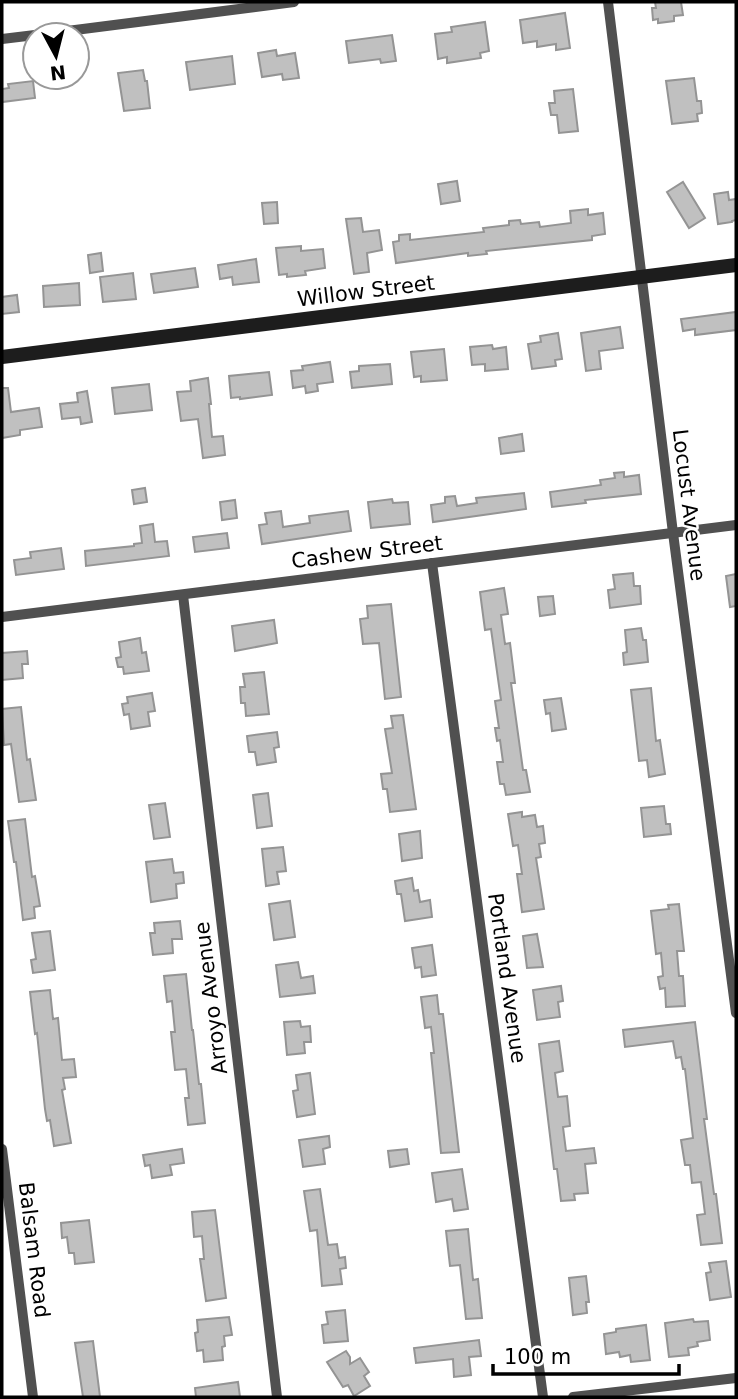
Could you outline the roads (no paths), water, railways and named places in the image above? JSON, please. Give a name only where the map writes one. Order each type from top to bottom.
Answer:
[{"type":"street","points":[[91,27],[233,5],[294,2]]},
{"type":"street","name":"Locust Avenue","points":[[608,2],[673,533],[736,1013]]},
{"type":"street","points":[[2,39],[21,37]]},
{"type":"street","name":"Willow Street","points":[[2,357],[736,265]]},
{"type":"street","name":"Cashew Street","points":[[2,617],[736,525]]},
{"type":"street","name":"Portland Avenue","points":[[432,563],[542,1397]]},
{"type":"street","name":"Arroyo Avenue","points":[[183,595],[277,1397]]},
{"type":"street","name":"Balsam Road","points":[[2,1149],[6,1202],[33,1397]]},
{"type":"street","points":[[573,1397],[736,1378]]}]
